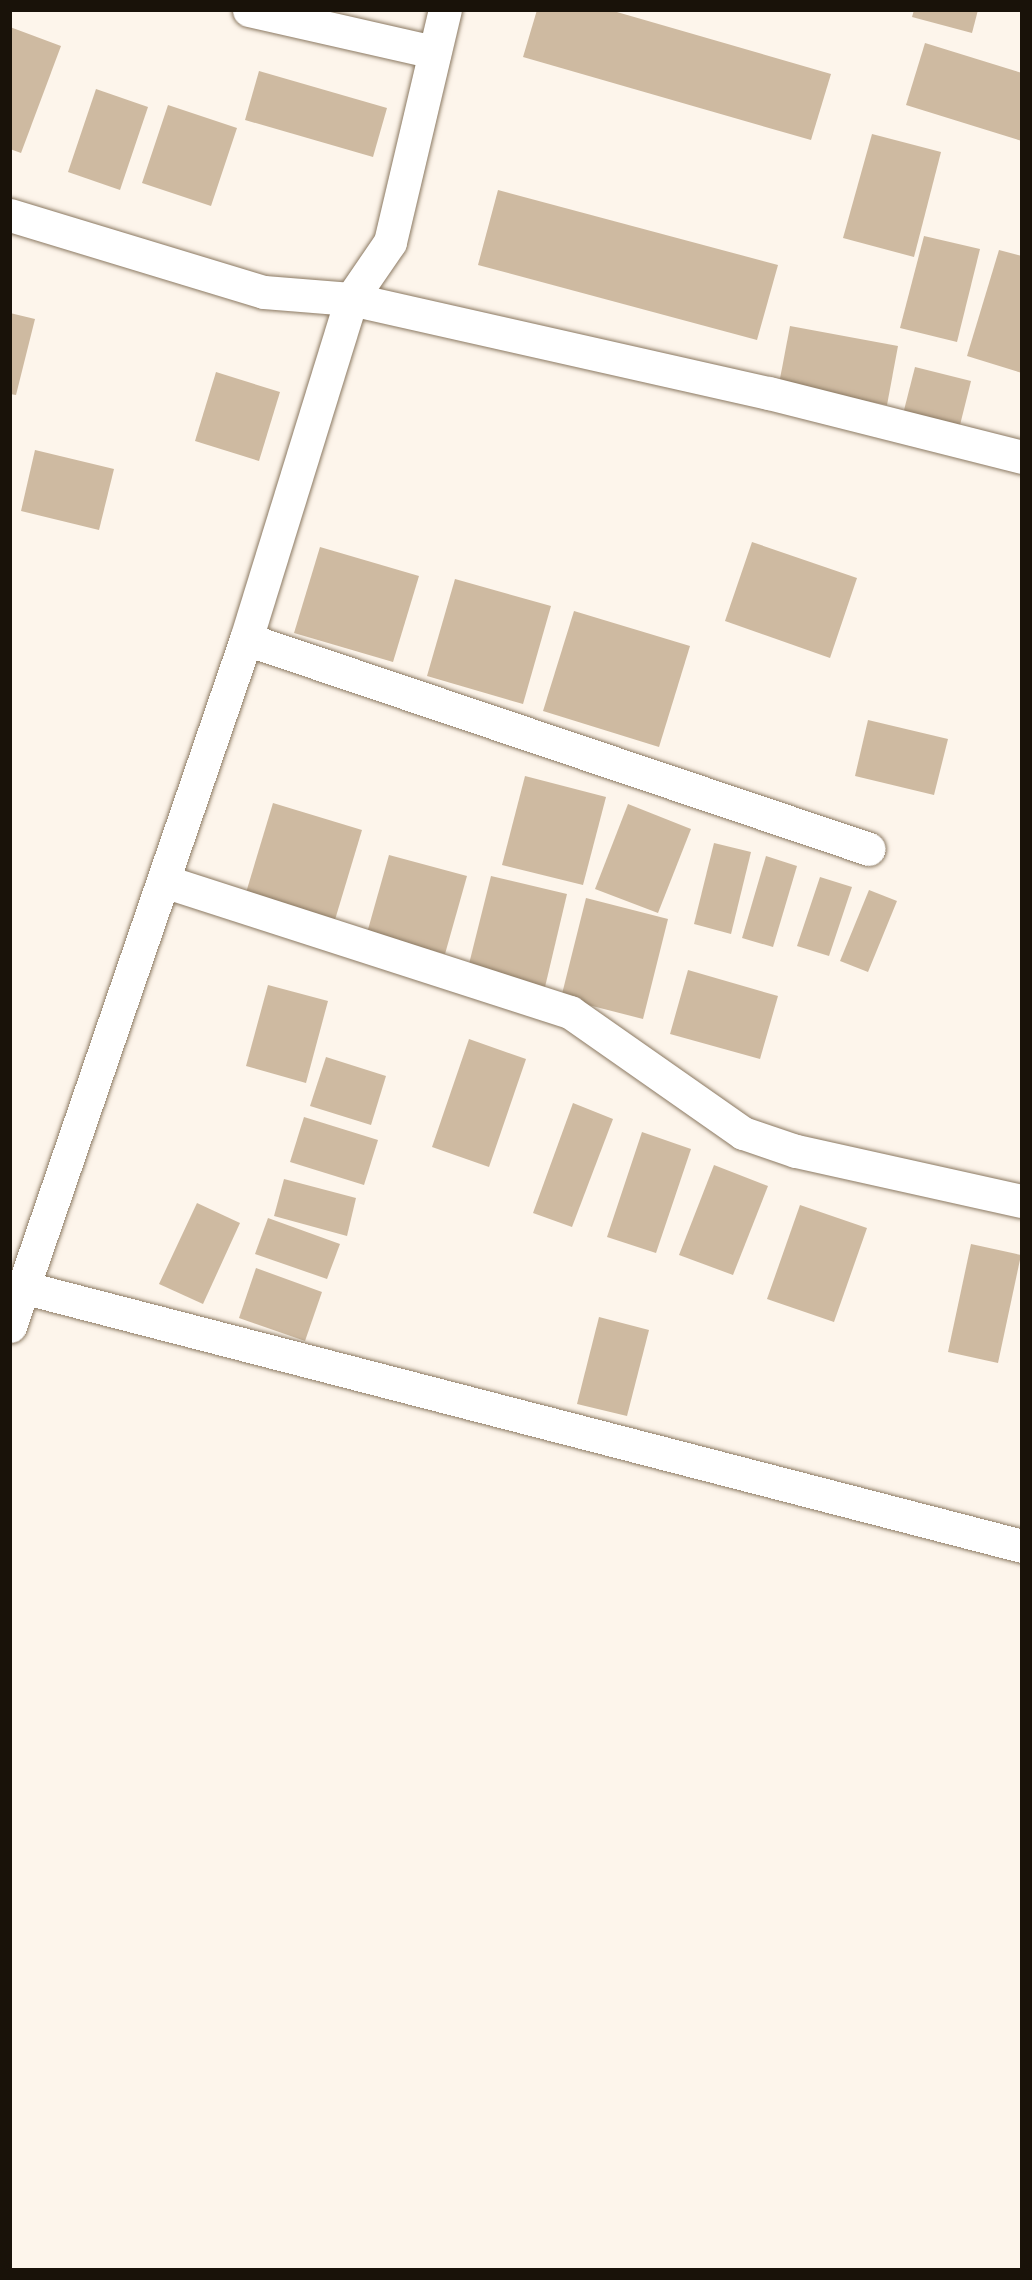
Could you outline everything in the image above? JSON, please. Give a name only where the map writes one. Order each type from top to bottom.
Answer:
[{"type":"street","points":[[249,10],[434,52]]},
{"type":"street","points":[[10,1326],[246,639],[351,299],[390,242],[445,10]]},
{"type":"street","points":[[10,215],[264,292],[351,299],[769,393],[1022,457]]},
{"type":"street","points":[[246,639],[869,849]]},
{"type":"street","points":[[164,881],[570,1012],[743,1133],[796,1151],[1022,1201]]},
{"type":"street","points":[[22,1287],[1022,1546]]},
{"type":"building","points":[[537,10],[610,10],[831,74],[811,140],[523,57]]},
{"type":"building","points":[[914,10],[978,10],[972,33],[912,17]]},
{"type":"building","points":[[10,27],[61,46],[21,153],[10,149]]},
{"type":"building","points":[[925,43],[1022,73],[1022,141],[906,105]]},
{"type":"building","points":[[259,71],[387,108],[373,157],[245,120]]},
{"type":"building","points":[[96,89],[148,107],[120,190],[68,172]]},
{"type":"building","points":[[168,105],[237,128],[211,206],[142,183]]},
{"type":"building","points":[[872,134],[941,152],[914,257],[843,238]]},
{"type":"building","points":[[498,190],[778,265],[757,340],[478,265]]},
{"type":"building","points":[[924,236],[980,249],[957,342],[900,328]]},
{"type":"building","points":[[999,250],[1022,256],[1022,373],[967,356]]},
{"type":"building","points":[[10,313],[35,319],[16,395],[10,394]]},
{"type":"building","points":[[790,326],[898,346],[887,405],[779,384]]},
{"type":"building","points":[[915,367],[971,381],[957,437],[901,422]]},
{"type":"building","points":[[216,372],[280,392],[259,461],[195,441]]},
{"type":"building","points":[[35,450],[114,469],[99,530],[21,511]]},
{"type":"building","points":[[752,542],[857,578],[830,658],[725,621]]},
{"type":"building","points":[[320,547],[419,576],[393,662],[294,633]]},
{"type":"building","points":[[455,579],[551,606],[523,704],[427,676]]},
{"type":"building","points":[[574,611],[690,646],[659,747],[543,711]]},
{"type":"building","points":[[868,720],[948,739],[934,795],[855,776]]},
{"type":"building","points":[[525,776],[606,797],[583,885],[502,865]]},
{"type":"building","points":[[273,803],[362,830],[334,923],[245,896]]},
{"type":"building","points":[[628,804],[691,829],[658,913],[595,889]]},
{"type":"building","points":[[714,843],[751,852],[731,934],[694,924]]},
{"type":"building","points":[[389,855],[467,876],[445,954],[367,933]]},
{"type":"building","points":[[766,856],[797,866],[773,947],[742,938]]},
{"type":"building","points":[[491,876],[567,894],[545,987],[468,968]]},
{"type":"building","points":[[820,877],[852,887],[829,956],[797,946]]},
{"type":"building","points":[[869,890],[897,901],[868,972],[840,961]]},
{"type":"building","points":[[586,898],[668,919],[643,1019],[561,998]]},
{"type":"building","points":[[688,970],[778,996],[760,1059],[670,1034]]},
{"type":"building","points":[[268,985],[328,1001],[306,1083],[246,1066]]},
{"type":"building","points":[[469,1039],[526,1059],[489,1167],[432,1147]]},
{"type":"building","points":[[326,1057],[386,1076],[371,1125],[310,1106]]},
{"type":"building","points":[[573,1103],[613,1119],[572,1227],[533,1213]]},
{"type":"building","points":[[304,1117],[378,1140],[364,1185],[290,1162]]},
{"type":"building","points":[[642,1132],[691,1149],[656,1253],[607,1237]]},
{"type":"building","points":[[714,1165],[768,1186],[733,1275],[679,1255]]},
{"type":"building","points":[[284,1179],[356,1198],[347,1236],[274,1216]]},
{"type":"building","points":[[197,1203],[240,1223],[203,1304],[159,1284]]},
{"type":"building","points":[[800,1205],[867,1228],[834,1322],[767,1299]]},
{"type":"building","points":[[268,1218],[340,1244],[327,1279],[255,1254]]},
{"type":"building","points":[[971,1244],[1021,1255],[998,1363],[948,1352]]},
{"type":"building","points":[[256,1268],[322,1292],[305,1341],[239,1318]]},
{"type":"building","points":[[599,1317],[649,1330],[627,1416],[577,1404]]}]
